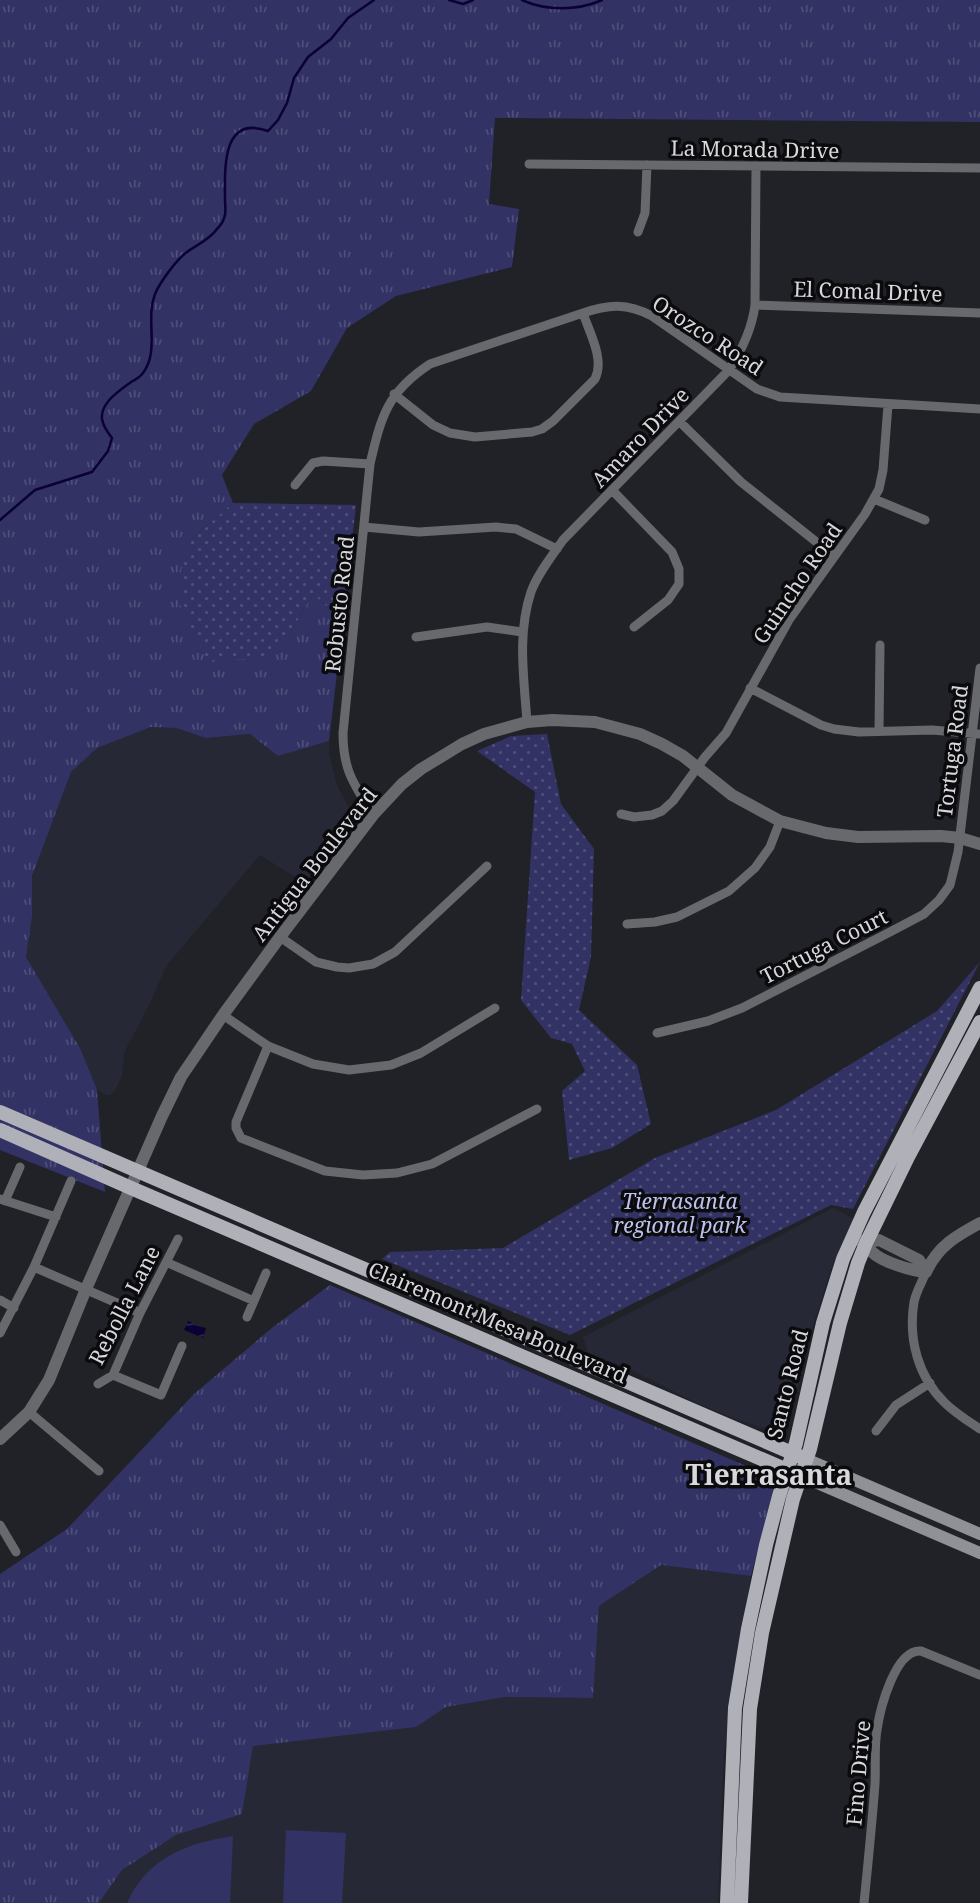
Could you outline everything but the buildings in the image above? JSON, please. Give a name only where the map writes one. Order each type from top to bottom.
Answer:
[{"type":"main road","name":"Santo Road","points":[[741,1903],[750,1709],[762,1633],[793,1499],[802,1476],[840,1322],[858,1263],[859,1240],[892,1154],[980,988]]},
{"type":"main road","name":"Santo Road","points":[[727,1903],[735,1708],[748,1629],[766,1545],[792,1453],[823,1322],[843,1259],[859,1240],[908,1157],[980,1022]]},
{"type":"main road","name":"Clairemont Mesa Boulevard","points":[[0,1112],[980,1534]]},
{"type":"main road","name":"Clairemont Mesa Boulevard","points":[[0,1130],[980,1553]]},
{"type":"street","name":"La Morada Drive","points":[[529,164],[980,168]]},
{"type":"street","points":[[638,232],[645,213],[646,165]]},
{"type":"street","name":"Amaro Drive","points":[[527,722],[522,632],[532,590],[542,570],[563,540],[729,370],[742,350],[754,317],[755,305],[756,166]]},
{"type":"street","name":"El Comal Drive","points":[[755,305],[980,313]]},
{"type":"street","name":"Orozco Road","points":[[394,394],[412,376],[430,364],[600,307],[624,306],[652,316],[757,389],[779,397],[980,409]]},
{"type":"street","points":[[394,394],[433,425],[450,433],[475,438],[542,429],[595,379],[599,370],[599,361],[583,313]]},
{"type":"street","name":"Robusto Road","points":[[373,815],[351,780],[343,750],[343,733],[370,464],[385,411],[394,394]]},
{"type":"street","name":"Guincho Road","points":[[621,814],[634,817],[652,816],[662,811],[673,801],[726,733],[789,621],[879,489],[888,405]]},
{"type":"street","points":[[679,422],[741,482],[834,556]]},
{"type":"street","points":[[295,485],[313,463],[323,461],[370,464]]},
{"type":"street","points":[[613,491],[672,552],[679,569],[678,584],[668,600],[634,627]]},
{"type":"street","points":[[874,499],[925,520]]},
{"type":"street","points":[[364,527],[419,532],[496,527],[516,529],[557,549]]},
{"type":"street","points":[[416,637],[487,627],[522,632]]},
{"type":"street","points":[[879,732],[880,645]]},
{"type":"street","name":"Tortuga Road","points":[[960,838],[976,734],[980,668]]},
{"type":"street","points":[[750,688],[821,725],[859,732],[932,730],[976,734]]},
{"type":"street","name":"Antigua Boulevard","points":[[0,1439],[29,1412],[49,1380],[86,1289],[181,1077],[280,937],[373,815],[402,784],[462,744],[484,734],[527,722],[595,722],[640,734],[662,744],[683,756],[732,795],[779,821],[826,833],[858,837],[941,836],[980,844]]},
{"type":"street","points":[[627,924],[677,917],[729,891],[755,868],[770,847],[779,821]]},
{"type":"street","name":"Tortuga Court","points":[[657,1033],[708,1021],[742,1008],[924,914],[950,885],[960,838]]},
{"type":"street","points":[[280,937],[316,962],[349,968],[373,964],[395,952],[487,866]]},
{"type":"street","points":[[223,1015],[268,1046],[313,1064],[349,1070],[391,1066],[421,1053],[495,1008]]},
{"type":"street","points":[[268,1046],[236,1122],[236,1128],[242,1138],[325,1171],[363,1175],[397,1173],[432,1164],[537,1109]]},
{"type":"street","points":[[20,1167],[2,1200],[56,1217]]},
{"type":"street","points":[[0,1333],[34,1267],[71,1181]]},
{"type":"street","points":[[980,1223],[951,1239],[931,1262],[914,1300],[912,1329],[923,1373],[937,1395],[947,1406],[980,1429]]},
{"type":"street","name":"Rebolla Lane","points":[[98,1384],[113,1375],[140,1313],[178,1239]]},
{"type":"street","points":[[859,1240],[874,1254],[912,1271],[926,1272]]},
{"type":"street","points":[[166,1262],[254,1301]]},
{"type":"street","points":[[34,1267],[140,1313]]},
{"type":"street","points":[[247,1317],[266,1273]]},
{"type":"street","points":[[0,1300],[14,1308]]},
{"type":"street","points":[[113,1375],[161,1395],[182,1346]]},
{"type":"street","points":[[876,1431],[896,1405],[930,1383]]},
{"type":"street","points":[[29,1412],[99,1471]]},
{"type":"street","points":[[0,1525],[16,1552]]},
{"type":"street","name":"Fino Drive","points":[[864,1903],[875,1780],[876,1731],[886,1694],[900,1661],[916,1650],[980,1675]]},
{"type":"shaded area","points":[[151,727],[175,728],[206,738],[250,734],[278,756],[329,741],[329,754],[337,785],[353,816],[306,884],[260,855],[167,965],[124,1053],[122,1076],[115,1090],[110,1095],[105,1095],[94,1088],[80,1048],[26,957],[32,917],[32,876],[71,772],[97,748]]},
{"type":"shaded area","points":[[833,1208],[854,1219],[833,1263],[807,1345],[786,1428],[776,1432],[735,1419],[627,1368],[588,1353],[583,1337]]},
{"type":"shaded area","points":[[661,1565],[751,1576],[724,1754],[718,1903],[99,1903],[122,1870],[176,1835],[242,1814],[253,1746],[416,1727],[446,1707],[505,1697],[593,1698],[599,1606]]},
{"type":"green space","points":[[0,0],[980,0],[980,122],[495,118],[489,204],[519,209],[512,267],[396,296],[347,328],[311,391],[254,424],[222,475],[233,503],[192,539],[289,635],[313,594],[343,621],[329,741],[278,756],[250,734],[206,738],[176,728],[151,727],[97,748],[71,772],[32,876],[32,917],[26,957],[80,1048],[97,1090],[105,1192],[0,1150]]},
{"type":"green space","points":[[233,503],[356,505],[343,621],[313,594],[289,635],[263,657],[208,662],[180,604],[181,570],[192,539]]},
{"type":"green space","name":"Tierrasanta regional park","points":[[547,734],[561,804],[594,849],[591,957],[579,1010],[637,1065],[651,1124],[612,1148],[569,1160],[562,1091],[585,1071],[572,1044],[551,1038],[521,1000],[535,792],[477,751],[511,736]]},
{"type":"green space","name":"Tierrasanta regional park","points":[[980,962],[853,1209],[831,1205],[570,1335],[382,1259],[390,1252],[503,1248],[655,1158],[776,1110],[937,1011]]},
{"type":"green space","points":[[330,1285],[776,1479],[751,1576],[661,1565],[599,1606],[593,1698],[505,1697],[446,1707],[416,1727],[253,1746],[242,1814],[176,1835],[122,1870],[99,1903],[0,1903],[0,1574],[67,1529],[194,1394],[273,1327]]},
{"type":"green space","points":[[286,1830],[346,1833],[342,1903],[283,1903]]},
{"type":"green space","points":[[233,1836],[230,1903],[127,1903],[135,1887],[157,1864],[170,1855],[200,1843]]},
{"type":"water","points":[[188,1321],[206,1328],[203,1338],[184,1330]]},
{"type":"waterway","points":[[0,520],[35,490],[92,472],[108,451],[112,438],[103,424],[102,413],[111,398],[140,376],[148,364],[152,345],[152,304],[157,289],[178,260],[210,236],[224,219],[226,160],[234,137],[241,130],[253,128],[268,131],[278,120],[287,103],[294,78],[308,57],[331,39],[348,18],[374,0]]},
{"type":"waterway","points":[[449,0],[463,4],[473,0]]},
{"type":"waterway","points":[[522,0],[531,4],[562,8],[602,0]]},
{"type":"district","name":"Tierrasanta","points":[[769,1474]]}]
